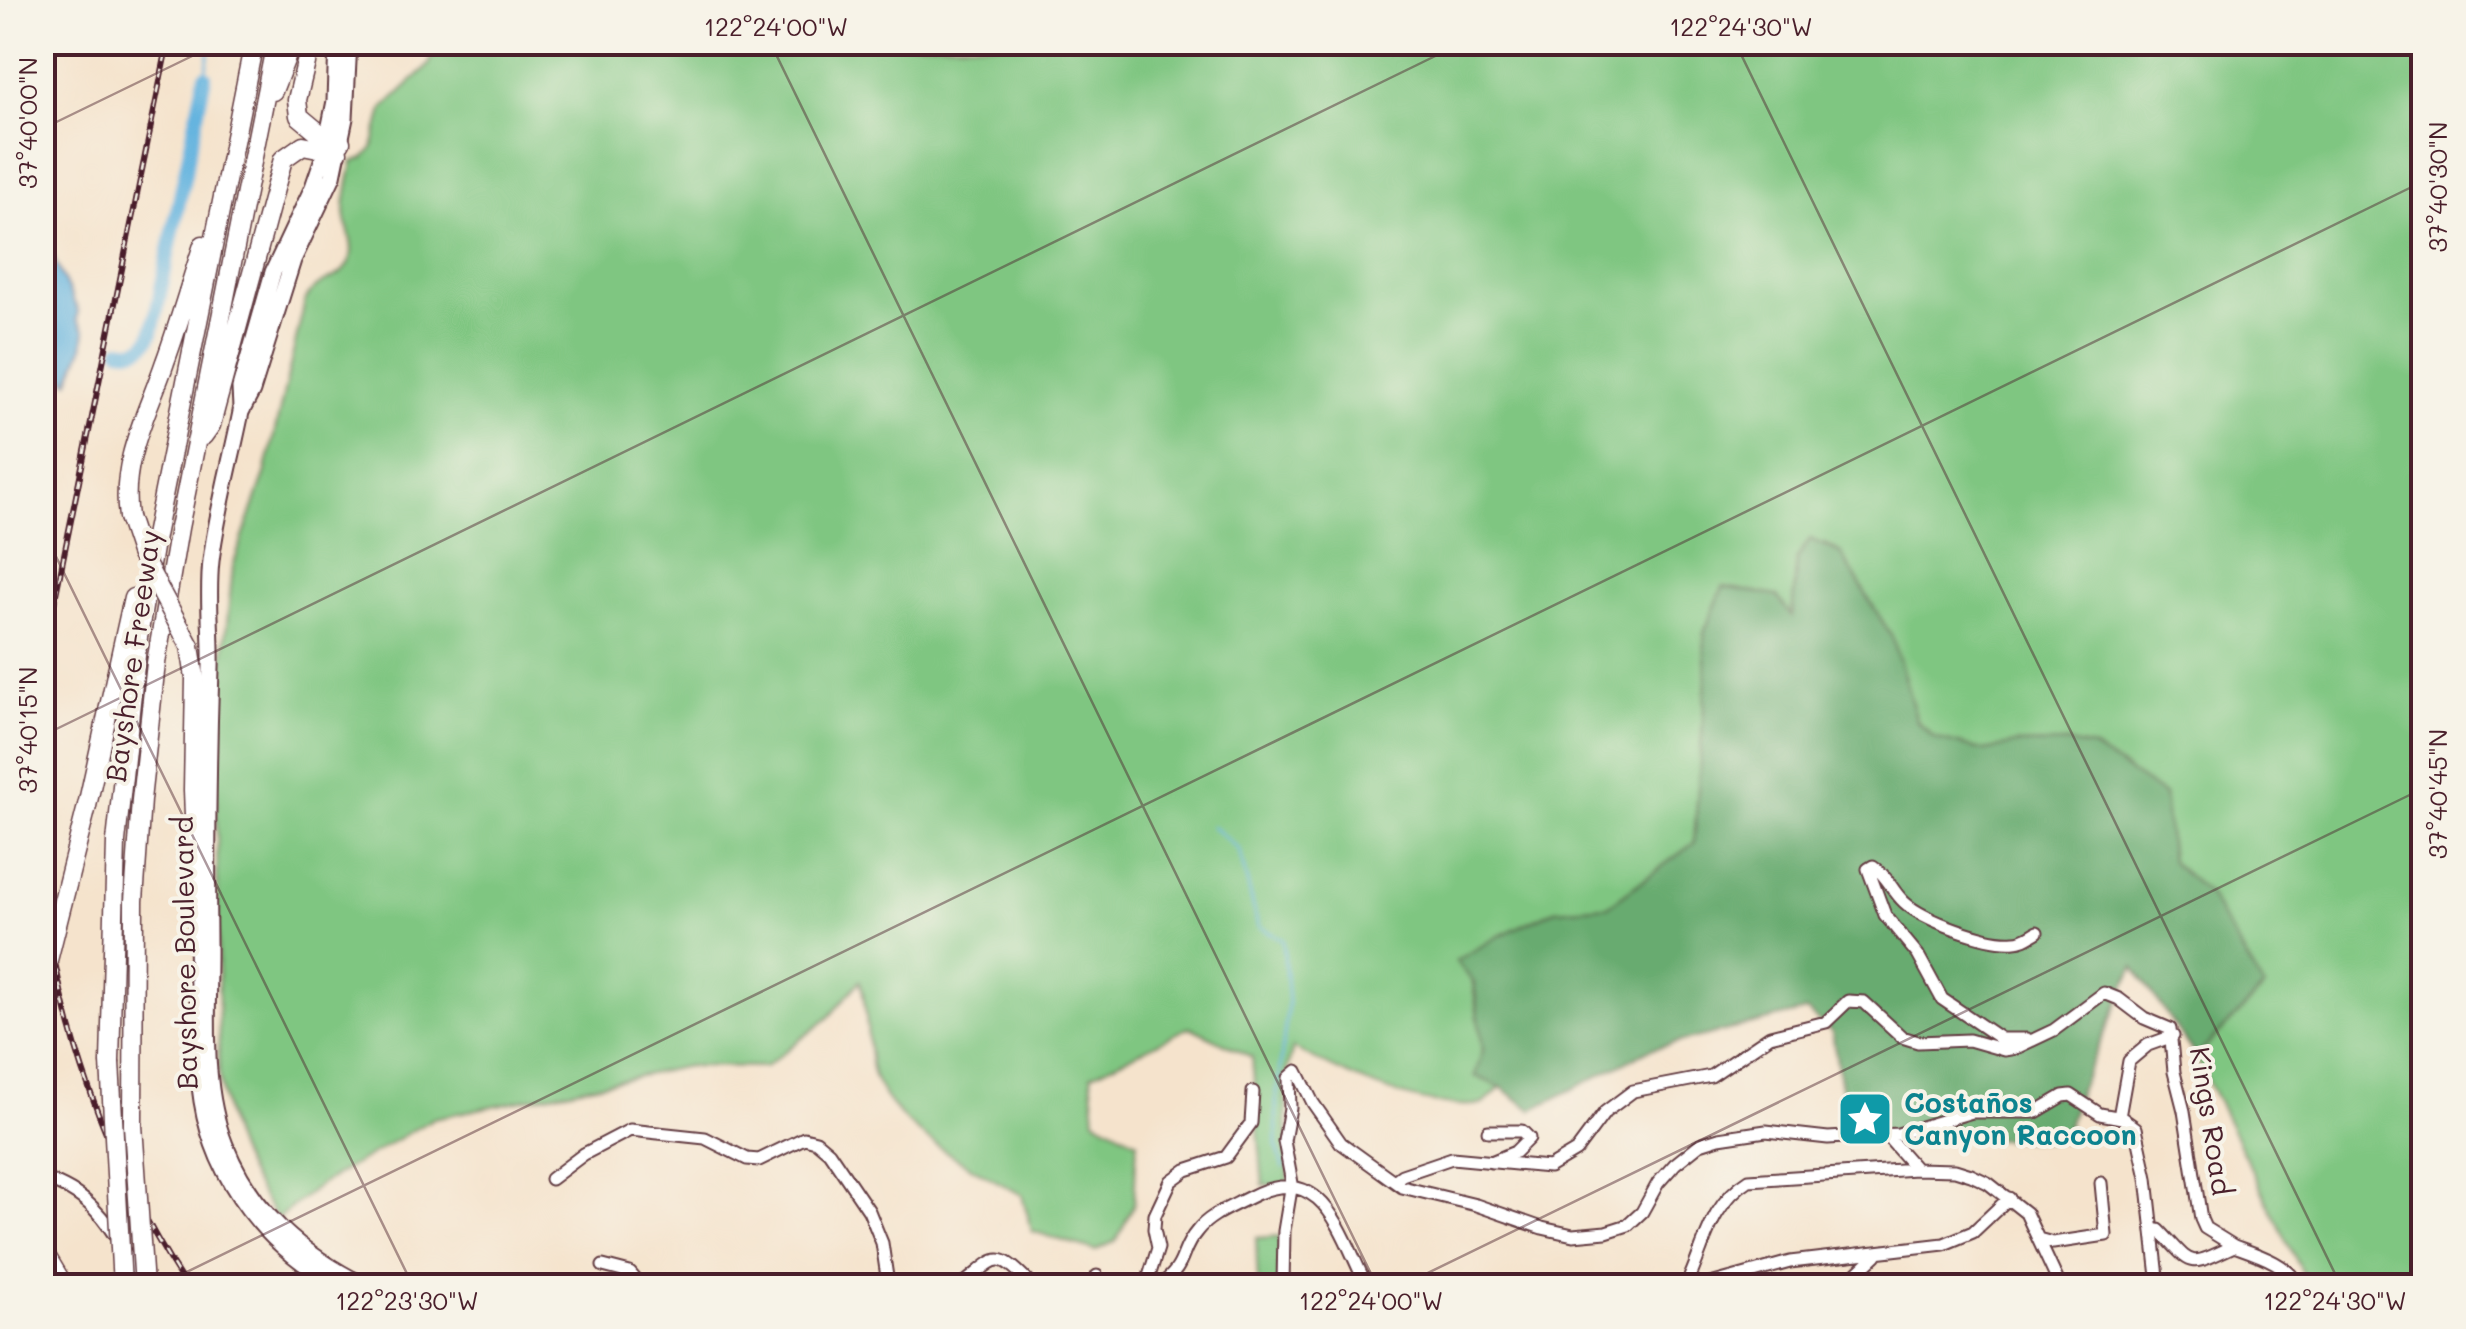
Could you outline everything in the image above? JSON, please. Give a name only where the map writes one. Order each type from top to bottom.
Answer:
[{"type":"highway","name":"Bayshore Freeway","points":[[122,1286],[110,1062],[118,808],[133,672],[155,536],[254,42]]},
{"type":"highway","name":"Bayshore Freeway","points":[[145,1286],[133,1125],[132,953],[141,800],[166,596],[276,42]]},
{"type":"highway","points":[[262,108],[279,82],[292,42]]},
{"type":"highway","points":[[311,42],[297,108],[304,122],[333,145]]},
{"type":"highway","points":[[194,449],[211,425],[283,159],[303,145],[333,145]]},
{"type":"highway","points":[[197,897],[192,790],[195,678],[190,646],[140,553],[128,518],[126,481],[132,446],[170,349],[226,184]]},
{"type":"highway","points":[[42,984],[134,594],[155,536]]},
{"type":"highway","points":[[42,1249],[64,1286]]},
{"type":"main road","points":[[333,145],[337,42]]},
{"type":"main road","points":[[333,145],[349,42]]},
{"type":"main road","name":"Bayshore Boulevard","points":[[333,145],[273,272],[240,388],[242,412],[213,548],[199,736],[197,897],[199,1075],[203,1108],[215,1148],[238,1193],[268,1233],[306,1266],[342,1286]]},
{"type":"main road","name":"Bayshore Boulevard","points":[[208,614],[209,1039],[216,1114],[237,1171],[271,1220],[310,1255],[366,1286]]},
{"type":"street","points":[[2037,932],[2017,942],[1930,919],[1906,904],[1880,870],[1873,866],[1868,869],[1886,915],[1918,955],[1942,999],[2001,1039],[2041,1037]]},
{"type":"street","name":"Kings Road","points":[[1394,1181],[1452,1158],[1539,1168],[1562,1162],[1576,1151],[1604,1112],[1634,1091],[1711,1076],[1770,1036],[1826,1022],[1848,1002],[1864,1002],[1902,1037],[1918,1042],[1969,1040],[2004,1050],[2041,1037],[2104,993],[2120,999],[2144,1018],[2164,1024],[2173,1036],[2174,1072],[2202,1219],[2205,1228],[2234,1246]]},
{"type":"street","points":[[2119,1117],[2129,1061],[2148,1045],[2173,1036]]},
{"type":"street","points":[[1283,1286],[1284,1231],[1292,1186],[1284,1141],[1292,1072],[1300,1072],[1312,1103],[1340,1143],[1412,1191],[1488,1208],[1553,1232],[1590,1234],[1614,1231],[1633,1221],[1664,1175],[1706,1142],[1766,1131],[1828,1138],[1910,1132],[1972,1112],[2036,1112],[2069,1095],[2100,1114],[2133,1124],[2139,1138],[2159,1286]]},
{"type":"street","points":[[1146,1286],[1158,1248],[1156,1215],[1171,1181],[1186,1170],[1226,1157],[1251,1124],[1252,1092]]},
{"type":"street","points":[[551,1179],[584,1154],[630,1130],[705,1138],[746,1159],[759,1160],[804,1138],[816,1141],[829,1152],[869,1211],[882,1243],[887,1277],[894,1286]]},
{"type":"street","points":[[1487,1164],[1515,1152],[1528,1138],[1522,1131],[1488,1131]]},
{"type":"street","points":[[1885,1134],[1916,1169]]},
{"type":"street","points":[[1686,1286],[1716,1212],[1746,1182],[1764,1177],[1916,1169],[1972,1174],[2008,1198],[2026,1213],[2060,1286]]},
{"type":"street","points":[[42,1178],[79,1193],[99,1211],[145,1286]]},
{"type":"street","points":[[2038,1238],[2053,1243],[2106,1235],[2101,1183]]},
{"type":"street","points":[[1159,1286],[1181,1266],[1192,1237],[1208,1220],[1264,1190],[1292,1186],[1318,1199],[1334,1217],[1367,1286],[1332,1286]]},
{"type":"street","points":[[1702,1286],[1775,1264],[1824,1256],[1878,1254],[1958,1240],[1978,1228],[2008,1198]]},
{"type":"street","points":[[2153,1231],[2159,1230],[2179,1255],[2192,1262],[2204,1261],[2234,1246],[2288,1270],[2298,1286]]},
{"type":"street","points":[[2045,1257],[2053,1243]]},
{"type":"street","points":[[1843,1286],[1878,1254]]},
{"type":"street","points":[[961,1286],[992,1260],[1000,1259],[1010,1263],[1033,1286]]},
{"type":"street","points":[[604,1266],[630,1273],[641,1286]]},
{"type":"green space","points":[[437,43],[2423,43],[2423,1286],[2309,1286],[2196,1057],[2264,988],[2207,893],[2171,862],[2164,795],[2069,743],[2016,744],[1986,751],[1934,738],[1917,721],[1893,639],[1841,553],[1824,543],[1797,559],[1792,617],[1724,587],[1704,633],[1706,680],[1695,843],[1608,906],[1555,910],[1456,961],[1472,978],[1483,1050],[1501,1087],[1484,1104],[1411,1098],[1336,1070],[1293,1048],[1285,1078],[1289,1184],[1263,1186],[1252,1057],[1190,1027],[1091,1075],[1095,1119],[1137,1141],[1134,1204],[1116,1241],[1095,1251],[1032,1231],[1022,1195],[940,1148],[888,1101],[873,1072],[860,981],[828,1018],[765,1067],[688,1066],[434,1118],[319,1185],[277,1219],[238,1150],[219,1072],[216,727],[233,566],[265,474],[305,301],[316,288],[342,272],[352,253],[345,211],[353,162],[364,158],[373,148],[383,109],[429,65]]},
{"type":"green space","points":[[1810,539],[1841,553],[1893,639],[1917,721],[1934,738],[1986,751],[2015,744],[2069,743],[2093,748],[2164,795],[2171,862],[2207,893],[2264,988],[2196,1057],[2134,967],[2078,1093],[2063,1142],[1848,1131],[1832,1032],[1806,1011],[1651,1049],[1532,1110],[1501,1087],[1475,1076],[1483,1050],[1474,983],[1456,961],[1555,910],[1608,906],[1694,843],[1706,680],[1704,633],[1723,587],[1777,596],[1792,616],[1797,559]]},
{"type":"green space","points":[[1280,1236],[1278,1286],[1258,1286],[1256,1238]]},
{"type":"water","points":[[43,235],[85,331],[83,348],[69,382],[62,375],[43,380]]},
{"type":"waterway","points":[[205,76],[211,42]]},
{"type":"waterway","points":[[120,349],[140,348],[152,333],[205,76]]},
{"type":"waterway","points":[[1212,826],[1239,850],[1258,926],[1283,940],[1288,1003],[1276,1100],[1277,1145],[1283,1168]]},
{"type":"railway","points":[[42,690],[52,614],[168,42]]},
{"type":"railway","points":[[42,874],[59,983],[89,1089],[132,1190],[186,1286]]},
{"type":"place","name":"Costaños Canyon Raccoon","points":[[1865,1119]]}]
